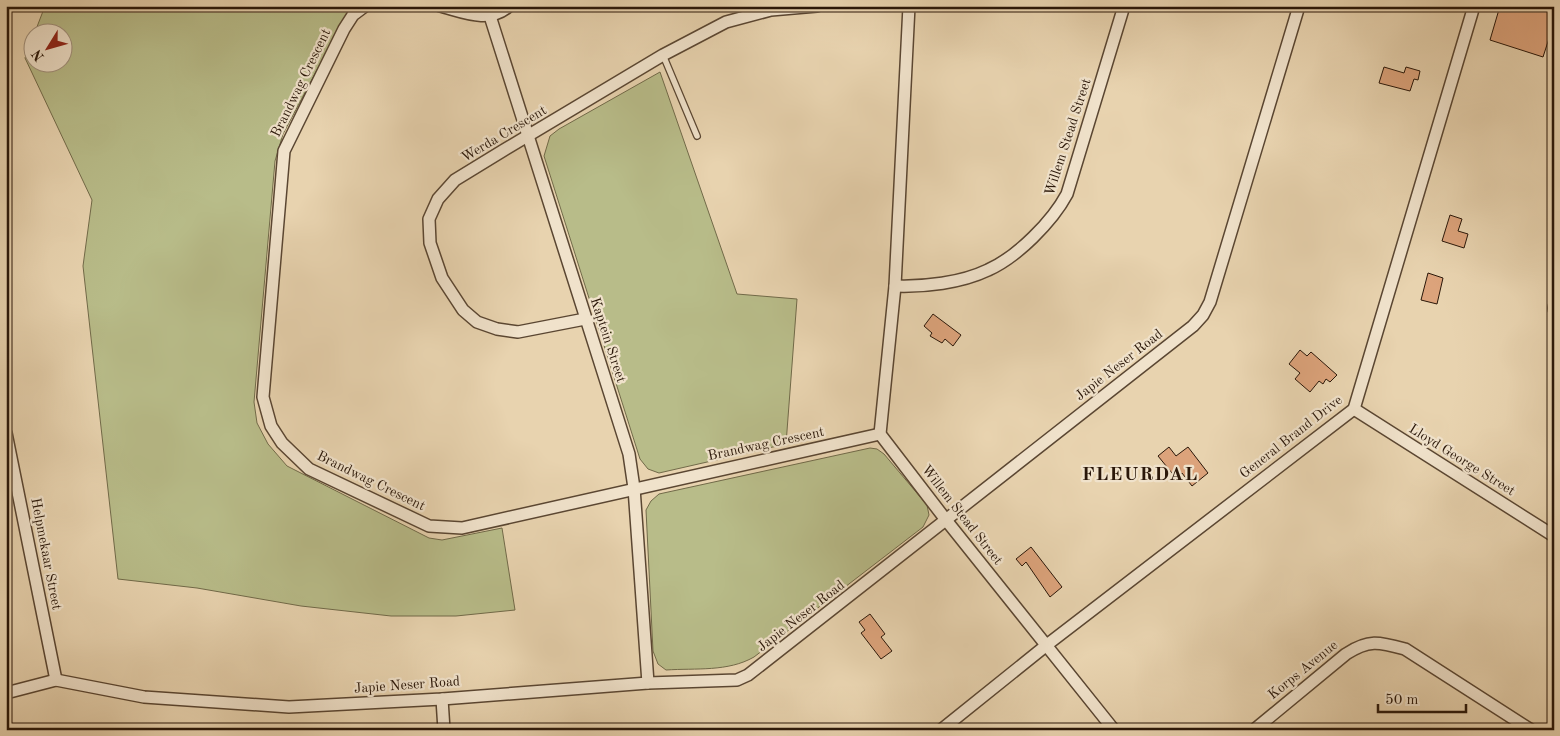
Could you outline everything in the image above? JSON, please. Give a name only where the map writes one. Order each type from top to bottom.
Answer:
[{"type":"street","name":"Brandwag Crescent","points":[[365,6],[353,16],[344,29],[284,151],[262,398],[271,426],[282,443],[309,469],[429,526],[462,528],[880,434]]},
{"type":"street","points":[[440,6],[481,16],[490,16],[510,6]]},
{"type":"street","name":"Werda Crescent","points":[[585,320],[518,332],[497,329],[476,322],[463,310],[442,278],[430,243],[429,220],[438,199],[455,180],[663,55],[726,22],[750,14],[771,10],[817,6]]},
{"type":"street","points":[[880,434],[894,286],[910,6]]},
{"type":"street","name":"Willem Stead Street","points":[[894,286],[913,287],[962,279],[989,270],[1037,234],[1059,210],[1067,194],[1124,6]]},
{"type":"street","name":"Japie Neser Road","points":[[6,693],[56,680],[144,697],[249,706],[289,707],[442,699],[648,683],[737,680],[748,675],[1193,326],[1203,315],[1210,302],[1299,6]]},
{"type":"street","name":"General Brand Drive","points":[[941,730],[1048,644],[1354,409],[1474,6]]},
{"type":"street","name":"Kaptein Street","points":[[490,16],[629,454],[634,488],[648,683]]},
{"type":"street","name":"Lloyd George Street","points":[[1354,409],[1554,536]]},
{"type":"street","name":"Helpmekaar Street","points":[[6,433],[56,680]]},
{"type":"street","name":"Willem Stead Street","points":[[880,434],[946,520],[1048,644],[1114,730]]},
{"type":"street","name":"Korps Avenue","points":[[1254,730],[1346,654],[1359,645],[1370,642],[1381,642],[1405,649],[1532,730]]},
{"type":"street","points":[[442,699],[444,730]]},
{"type":"lane","points":[[663,55],[697,136]]},
{"type":"green space","points":[[45,6],[351,6],[283,134],[275,161],[254,402],[257,423],[268,444],[287,466],[429,538],[442,540],[502,528],[515,610],[456,616],[391,616],[301,606],[197,588],[118,579],[83,266],[92,200],[32,72],[72,72],[72,22],[39,22]]},
{"type":"green space","points":[[660,72],[737,294],[797,299],[786,444],[659,473],[648,469],[640,459],[544,156],[550,136],[559,129]]},
{"type":"green space","points":[[870,448],[877,449],[884,454],[927,505],[929,515],[923,527],[754,657],[734,665],[711,668],[666,670],[658,664],[653,651],[646,510],[651,501],[659,494]]},
{"type":"building","points":[[1500,6],[1554,6],[1554,23],[1543,57],[1490,40]]},
{"type":"building","points":[[1384,67],[1404,73],[1406,67],[1420,71],[1418,80],[1414,79],[1410,91],[1379,83]]},
{"type":"building","points":[[1450,215],[1462,219],[1458,231],[1468,234],[1464,248],[1442,241]]},
{"type":"building","points":[[1428,273],[1443,278],[1437,304],[1421,300]]},
{"type":"building","points":[[933,314],[961,335],[953,346],[945,339],[942,343],[930,336],[932,333],[924,326]]},
{"type":"building","points":[[1300,350],[1307,356],[1311,352],[1337,375],[1330,382],[1326,379],[1323,384],[1319,381],[1310,392],[1295,379],[1300,373],[1289,364]]},
{"type":"building","points":[[1169,447],[1176,456],[1188,447],[1208,473],[1192,486],[1182,473],[1176,478],[1158,456]]},
{"type":"building","points":[[1031,547],[1062,587],[1050,597],[1026,562],[1022,566],[1016,559]]},
{"type":"building","points":[[870,614],[885,634],[881,637],[892,651],[881,659],[861,633],[865,630],[859,622]]},
{"type":"district","name":"FLEURDAL","points":[[1140,475]]}]
